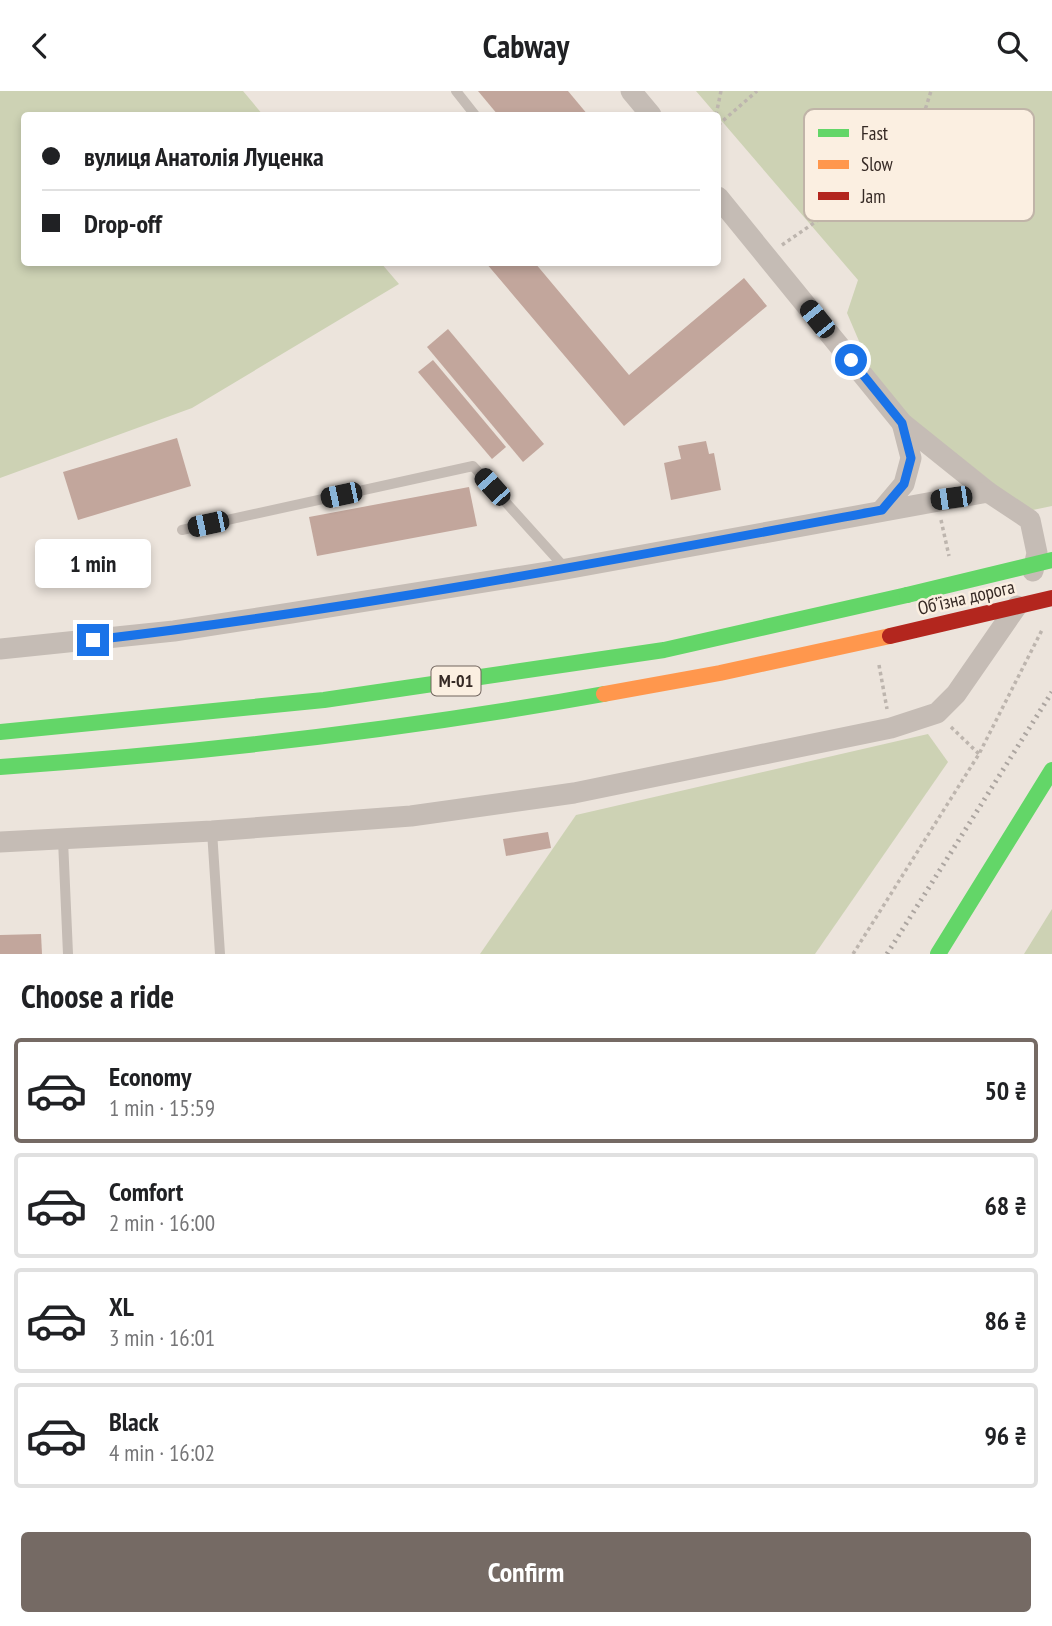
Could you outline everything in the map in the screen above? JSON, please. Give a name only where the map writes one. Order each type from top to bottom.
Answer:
[{"type":"main road","name":"Обʼїзна дорога","points":[[0,732],[324,700],[650,653],[1052,560]]},
{"type":"main road","name":"Обʼїзна дорога","points":[[882,638],[1052,598]]},
{"type":"main road","name":"М-01","points":[[0,767],[206,751],[468,717],[710,674],[882,638]]},
{"type":"main road","points":[[938,954],[1052,770]]},
{"type":"street","points":[[631,91],[648,112]]},
{"type":"street","points":[[0,842],[212,831],[411,816],[574,793],[891,728],[937,713],[956,694],[1030,585],[1037,554],[1030,520],[988,492],[902,423],[721,201]]},
{"type":"street","points":[[882,510],[904,484],[911,458],[902,423]]},
{"type":"street","points":[[0,649],[174,631],[566,569],[988,492]]},
{"type":"lane","points":[[456,91],[473,112]]},
{"type":"lane","points":[[181,530],[473,466],[566,569]]},
{"type":"lane","points":[[212,831],[220,954]]},
{"type":"lane","points":[[63,840],[68,954]]},
{"type":"path","points":[[717,112],[721,91]]},
{"type":"path","points":[[721,122],[757,91]]},
{"type":"path","points":[[925,109],[931,91]]},
{"type":"path","points":[[766,256],[817,221]]},
{"type":"path","points":[[937,500],[955,584]]},
{"type":"path","points":[[853,954],[979,754],[1046,622]]},
{"type":"path","points":[[882,638],[891,728]]},
{"type":"path","points":[[937,713],[979,754]]},
{"type":"green space","points":[[0,91],[243,91],[260,112],[21,112],[21,266],[384,266],[399,284],[192,408],[0,478]]},
{"type":"green space","points":[[696,91],[1052,91],[1052,506],[1028,511],[882,395],[847,313],[858,280],[807,221],[1034,221],[1034,109],[804,109],[804,217],[721,120],[721,112],[714,112]]},
{"type":"green space","points":[[928,734],[948,762],[815,954],[480,954],[576,815]]},
{"type":"green space","points":[[1052,909],[1052,954],[1024,954]]},
{"type":"building","points":[[478,91],[568,91],[586,112],[496,112]]},
{"type":"building","points":[[489,266],[538,266],[629,375],[744,278],[767,306],[624,426]]},
{"type":"building","points":[[448,329],[544,444],[523,462],[427,347]]},
{"type":"building","points":[[433,360],[506,447],[492,459],[418,372]]},
{"type":"building","points":[[177,438],[191,486],[78,520],[63,472]]},
{"type":"building","points":[[706,441],[709,454],[714,453],[721,490],[671,500],[664,463],[681,459],[678,446]]},
{"type":"building","points":[[469,487],[477,526],[317,556],[309,517]]},
{"type":"building","points":[[548,832],[551,848],[506,856],[503,839]]},
{"type":"building","points":[[41,934],[42,954],[0,954],[0,935]]},
{"type":"railway","points":[[887,954],[1052,692]]},
{"type":"traffic: fast","points":[[907,595],[1052,560]]},
{"type":"traffic: fast","points":[[0,732],[324,700],[664,650],[907,595]]},
{"type":"traffic: fast","points":[[0,767],[303,739],[453,719],[604,694]]},
{"type":"traffic: fast","points":[[938,954],[1052,770]]},
{"type":"traffic: slow","points":[[604,694],[720,673],[890,636]]},
{"type":"traffic: jam","points":[[890,636],[1052,598]]},
{"type":"route","points":[[93,640],[174,631],[566,569],[882,510],[904,484],[911,458],[902,423],[851,360]]}]
